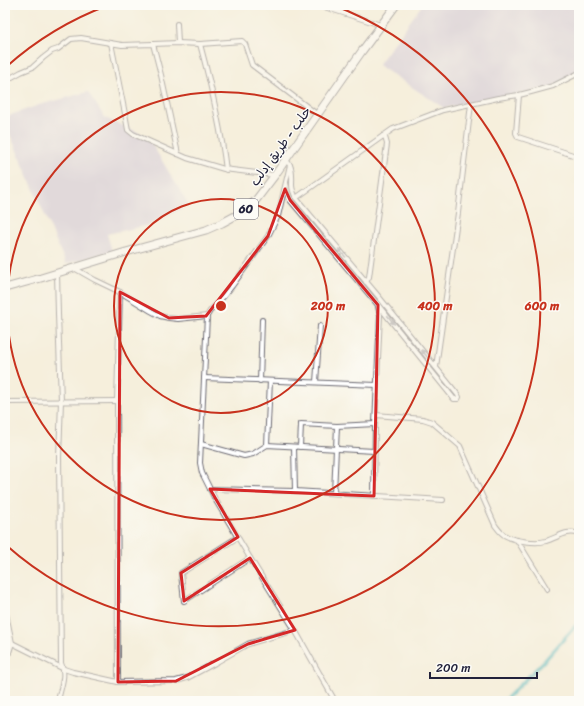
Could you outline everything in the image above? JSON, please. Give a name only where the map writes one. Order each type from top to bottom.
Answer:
[{"type":"highway","name":"حلب - طريق إدلب","points":[[5,288],[206,230],[222,223],[246,209],[256,200],[275,175],[288,163],[318,115],[396,5]]},
{"type":"street","points":[[318,5],[381,25]]},
{"type":"street","points":[[177,24],[178,43]]},
{"type":"street","points":[[5,81],[32,68],[52,51],[58,49],[71,39],[81,38],[122,45],[178,43],[200,44],[242,41],[245,44],[252,65],[318,115]]},
{"type":"street","points":[[111,43],[128,130],[133,134],[187,158],[226,170],[275,175]]},
{"type":"street","points":[[153,44],[178,154]]},
{"type":"street","points":[[200,44],[217,115],[226,170]]},
{"type":"street","points":[[296,198],[393,129],[443,110],[519,95],[553,86],[579,73]]},
{"type":"street","points":[[519,95],[516,136],[518,138],[579,157]]},
{"type":"street","points":[[436,367],[472,104]]},
{"type":"street","points":[[366,282],[369,277],[387,144],[385,138],[382,136]]},
{"type":"street","points":[[288,163],[285,189],[278,216],[268,236],[232,286],[207,316],[200,463],[202,473],[210,489],[250,558],[295,630],[335,701]]},
{"type":"street","points":[[285,189],[290,200],[454,399],[458,400],[458,395],[436,367],[296,198],[292,186],[292,169],[288,163]]},
{"type":"street","points":[[74,268],[120,292],[151,311],[169,318],[178,320],[207,316]]},
{"type":"street","points":[[57,273],[61,401],[59,457],[61,664],[64,669],[58,701]]},
{"type":"street","points":[[118,682],[117,401],[120,292]]},
{"type":"street","points":[[374,496],[374,451],[380,315],[378,297]]},
{"type":"street","points":[[260,381],[262,320]]},
{"type":"street","points":[[316,382],[320,326]]},
{"type":"street","points":[[204,378],[377,385]]},
{"type":"street","points":[[267,445],[270,381]]},
{"type":"street","points":[[5,402],[117,401]]},
{"type":"street","points":[[376,415],[423,419],[432,422],[460,446],[495,525],[504,536],[517,540],[540,542],[568,532],[579,534]]},
{"type":"street","points":[[300,447],[301,424],[337,426],[375,424]]},
{"type":"street","points":[[334,493],[337,426]]},
{"type":"street","points":[[201,444],[244,456],[253,454],[267,445],[374,451]]},
{"type":"street","points":[[294,447],[295,491]]},
{"type":"street","points":[[210,489],[295,491],[443,500]]},
{"type":"street","points":[[238,537],[181,573],[184,601],[250,558]]},
{"type":"street","points":[[517,540],[547,589]]},
{"type":"street","points":[[5,609],[12,643],[5,665]]},
{"type":"street","points":[[5,643],[12,643],[64,669],[118,682],[176,681],[187,678],[248,644],[295,630]]},
{"type":"highlighted area","points":[[285,189],[290,200],[378,305],[374,496],[210,489],[238,537],[181,573],[184,601],[250,558],[295,630],[248,644],[176,681],[118,682],[120,292],[169,318],[206,316],[268,236]]},
{"type":"shaded area","points":[[422,5],[579,5],[579,72],[550,88],[444,108],[378,65]]},
{"type":"shaded area","points":[[88,92],[105,118],[147,136],[189,205],[149,225],[107,234],[112,251],[66,264],[5,123],[5,117],[39,105]]},
{"type":"waterway","points":[[504,701],[546,659],[579,622]]}]
